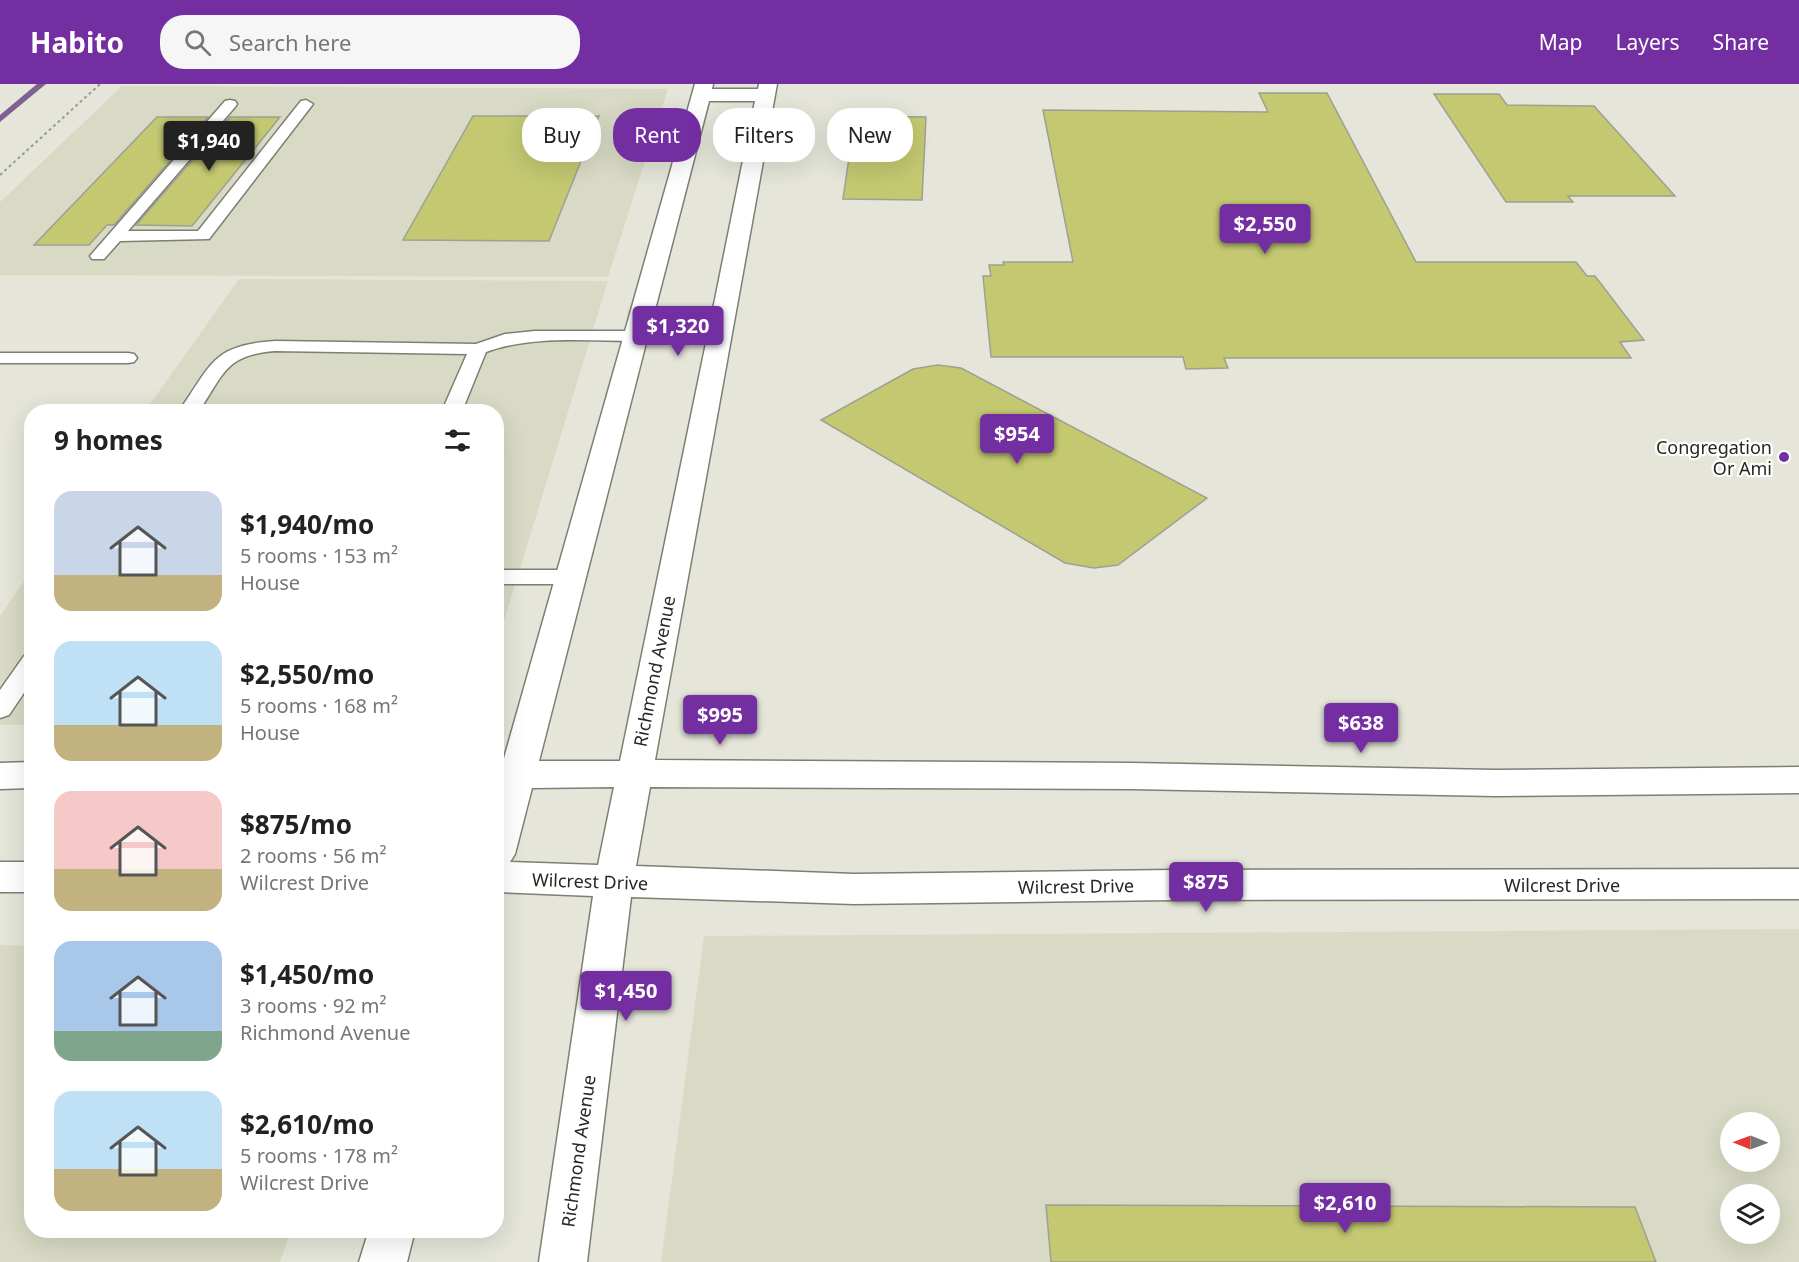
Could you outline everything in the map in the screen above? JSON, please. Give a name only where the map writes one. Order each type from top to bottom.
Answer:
[{"type":"main road","points":[[504,797],[507,775],[572,577],[703,89],[767,89]]},
{"type":"main road","name":"Richmond Avenue","points":[[563,1262],[614,882],[767,89]]},
{"type":"main road","points":[[637,336],[718,336]]},
{"type":"main road","points":[[507,775],[635,773],[1132,776],[1495,783],[1799,780]]},
{"type":"main road","points":[[0,776],[24,776]]},
{"type":"main road","points":[[0,877],[24,877]]},
{"type":"main road","name":"Wilcrest Drive","points":[[504,877],[854,889],[1173,885],[1799,884]]},
{"type":"main road","points":[[383,1262],[390,1238]]},
{"type":"lane","points":[[98,256],[230,104]]},
{"type":"lane","points":[[114,236],[203,236],[306,104]]},
{"type":"lane","points":[[194,404],[221,366],[232,355],[250,349],[275,346],[478,349],[505,339],[535,336],[637,336]]},
{"type":"lane","points":[[455,404],[478,349]]},
{"type":"lane","points":[[0,358],[128,358]]},
{"type":"lane","points":[[504,577],[572,577]]},
{"type":"lane","points":[[0,709],[24,674]]},
{"type":"path","points":[[0,175],[100,84]]},
{"type":"shaded area","points":[[122,86],[668,89],[662,108],[613,108],[613,162],[645,162],[608,277],[0,275],[0,202]]},
{"type":"shaded area","points":[[239,279],[608,281],[504,621],[504,404],[150,404]]},
{"type":"shaded area","points":[[24,581],[24,725],[0,725],[0,616]]},
{"type":"shaded area","points":[[1799,929],[1799,1262],[661,1262],[704,936]]},
{"type":"shaded area","points":[[0,945],[24,946],[24,1238],[288,1238],[280,1262],[0,1262]]},
{"type":"building","points":[[1259,93],[1327,93],[1416,262],[1576,262],[1587,276],[1595,276],[1644,340],[1620,342],[1631,358],[1224,358],[1228,368],[1186,369],[1183,357],[991,357],[983,276],[991,276],[989,265],[1004,265],[1003,262],[1073,262],[1043,110],[1268,112]]},
{"type":"building","points":[[1434,94],[1499,94],[1507,105],[1594,106],[1675,196],[1568,196],[1573,202],[1506,202]]},
{"type":"building","points":[[473,116],[522,116],[522,162],[581,162],[549,241],[403,240]]},
{"type":"building","points":[[157,117],[208,117],[114,225],[107,225],[89,245],[34,245]]},
{"type":"building","points":[[230,117],[280,117],[192,226],[136,225]]},
{"type":"building","points":[[913,117],[926,117],[922,200],[843,199],[848,162],[913,162]]},
{"type":"building","points":[[938,365],[961,368],[1207,498],[1118,565],[1094,568],[1065,563],[821,420],[913,369]]},
{"type":"building","points":[[1046,1205],[1635,1207],[1656,1262],[1051,1262]]},
{"type":"waterway","points":[[0,119],[42,84]]},
{"type":"place","name":"Congregation Or Ami","points":[[1784,457]]}]
